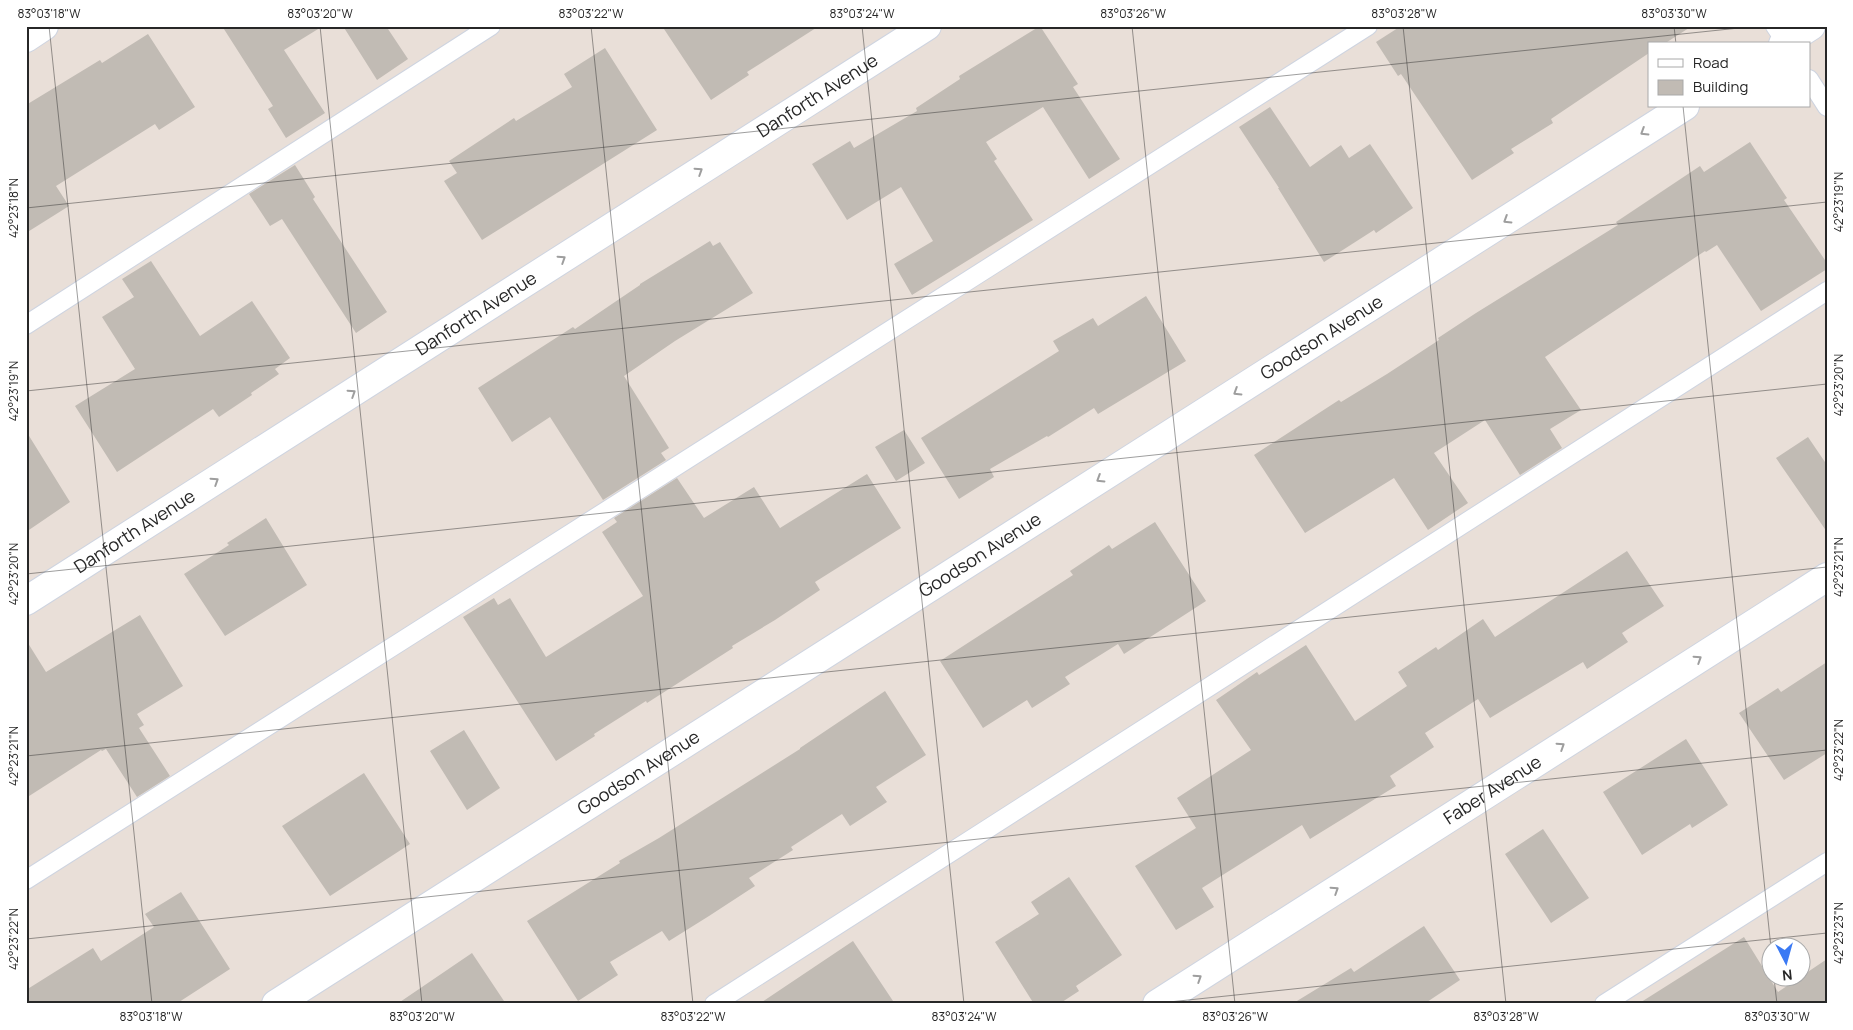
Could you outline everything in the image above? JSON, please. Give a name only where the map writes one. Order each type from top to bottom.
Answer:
[{"type":"street","points":[[26,38],[44,26]]},
{"type":"street","name":"Danforth Avenue","points":[[26,601],[927,26]]},
{"type":"street","points":[[1782,39],[1811,26]]},
{"type":"street","name":"Goodson Avenue","points":[[276,1004],[1682,108]]},
{"type":"street","name":"Faber Avenue","points":[[1157,1004],[1827,576]]},
{"type":"lane","points":[[26,325],[490,26]]},
{"type":"lane","points":[[26,880],[1368,26]]},
{"type":"lane","points":[[1810,81],[1827,107]]},
{"type":"lane","points":[[714,1004],[1827,291]]},
{"type":"lane","points":[[1604,1004],[1827,862]]},
{"type":"building","points":[[222,26],[323,26],[284,50],[325,113],[286,138],[268,109],[273,106]]},
{"type":"building","points":[[343,26],[386,26],[408,59],[377,80]]},
{"type":"building","points":[[662,26],[819,26],[747,72],[749,75],[711,100]]},
{"type":"building","points":[[1040,26],[1078,84],[1073,87],[1120,159],[1089,179],[1043,107],[986,142],[997,159],[994,161],[1033,220],[912,295],[894,264],[933,241],[901,187],[847,220],[812,164],[850,141],[854,148],[917,111],[916,108],[960,79],[959,76]]},
{"type":"building","points":[[1401,26],[1692,26],[1667,42],[1648,42],[1648,54],[1551,119],[1553,123],[1511,149],[1514,153],[1472,180],[1401,74],[1398,76],[1376,42]]},
{"type":"building","points":[[148,34],[195,107],[159,130],[155,124],[56,186],[69,206],[26,233],[26,105],[100,60],[102,63]]},
{"type":"building","points":[[605,48],[657,130],[482,240],[444,181],[457,173],[449,161],[514,118],[516,121],[572,87],[564,74]]},
{"type":"building","points":[[1270,107],[1310,167],[1341,145],[1349,158],[1370,144],[1413,208],[1376,233],[1374,230],[1324,262],[1239,127]]},
{"type":"building","points":[[1750,142],[1787,198],[1784,200],[1827,263],[1827,269],[1761,311],[1717,245],[1705,251],[1545,357],[1581,410],[1550,429],[1562,448],[1520,475],[1485,420],[1434,453],[1468,503],[1428,530],[1394,478],[1305,533],[1254,455],[1339,400],[1341,402],[1387,374],[1476,313],[1618,225],[1616,222],[1700,166],[1704,172]]},
{"type":"building","points":[[295,165],[315,197],[313,199],[387,312],[356,333],[282,219],[270,226],[249,194]]},
{"type":"building","points":[[710,241],[713,246],[720,242],[753,293],[675,341],[624,376],[669,448],[661,453],[666,460],[603,500],[550,417],[512,442],[478,388],[573,327],[575,329],[640,284]]},
{"type":"building","points":[[151,261],[200,336],[252,301],[290,358],[275,369],[279,374],[219,417],[213,409],[117,472],[75,406],[135,369],[102,317],[134,297],[122,279]]},
{"type":"building","points":[[1146,296],[1186,361],[1098,414],[1094,408],[1048,437],[990,469],[994,477],[959,499],[921,438],[1059,351],[1053,341],[1093,318],[1098,326]]},
{"type":"building","points":[[904,430],[925,463],[896,481],[875,447]]},
{"type":"building","points":[[26,431],[70,502],[26,532]]},
{"type":"building","points":[[1808,437],[1827,465],[1827,532],[1776,458]]},
{"type":"building","points":[[867,474],[901,528],[815,582],[820,590],[647,703],[646,701],[594,734],[595,736],[556,761],[463,617],[494,598],[498,605],[510,598],[546,657],[643,596],[602,532],[617,522],[614,518],[677,478],[704,518],[754,487],[780,528]]},
{"type":"building","points":[[266,518],[307,585],[225,636],[184,574]]},
{"type":"building","points":[[1155,522],[1206,601],[1124,654],[1118,644],[1065,677],[1070,684],[1032,708],[1027,700],[983,728],[940,661],[1073,575],[1070,571],[1109,545],[1112,549]]},
{"type":"building","points":[[1627,551],[1664,606],[1622,633],[1628,642],[1587,669],[1583,662],[1490,718],[1478,699],[1425,733],[1434,747],[1390,776],[1396,786],[1310,839],[1302,825],[1202,888],[1214,907],[1176,930],[1135,866],[1196,828],[1177,798],[1251,750],[1216,700],[1257,672],[1259,675],[1306,645],[1355,721],[1407,686],[1398,672],[1436,647],[1438,650],[1483,619],[1495,637]]},
{"type":"building","points":[[140,615],[183,686],[137,714],[144,725],[139,728],[170,776],[137,797],[106,749],[101,750],[26,798],[26,640],[46,672]]},
{"type":"building","points":[[1827,662],[1827,753],[1784,780],[1739,713],[1778,688],[1781,692]]},
{"type":"building","points":[[885,691],[926,755],[876,787],[887,802],[850,826],[842,814],[791,847],[793,850],[749,878],[755,886],[709,916],[669,941],[662,931],[610,962],[618,975],[578,1001],[527,921],[620,863],[619,861],[800,749]]},
{"type":"building","points":[[464,730],[500,788],[467,810],[430,751]]},
{"type":"building","points":[[1686,739],[1728,805],[1692,828],[1690,824],[1642,855],[1603,792]]},
{"type":"building","points":[[364,773],[410,844],[330,896],[282,826]]},
{"type":"building","points":[[1543,829],[1589,898],[1551,923],[1505,854]]},
{"type":"building","points":[[1069,877],[1122,955],[1076,986],[1079,991],[1059,1004],[1034,1004],[995,942],[1039,914],[1031,902]]},
{"type":"building","points":[[181,892],[230,969],[176,1004],[26,1004],[26,990],[93,948],[101,961],[154,927],[145,914]]},
{"type":"building","points":[[1424,926],[1460,980],[1424,1004],[1292,1004],[1351,968],[1354,972]]},
{"type":"building","points":[[1744,937],[1760,963],[1760,988],[1776,988],[1778,992],[1784,988],[1810,988],[1810,970],[1827,959],[1827,1004],[1638,1004]]},
{"type":"building","points":[[853,941],[895,1004],[759,1004]]},
{"type":"building","points":[[472,953],[506,1004],[397,1004]]}]
